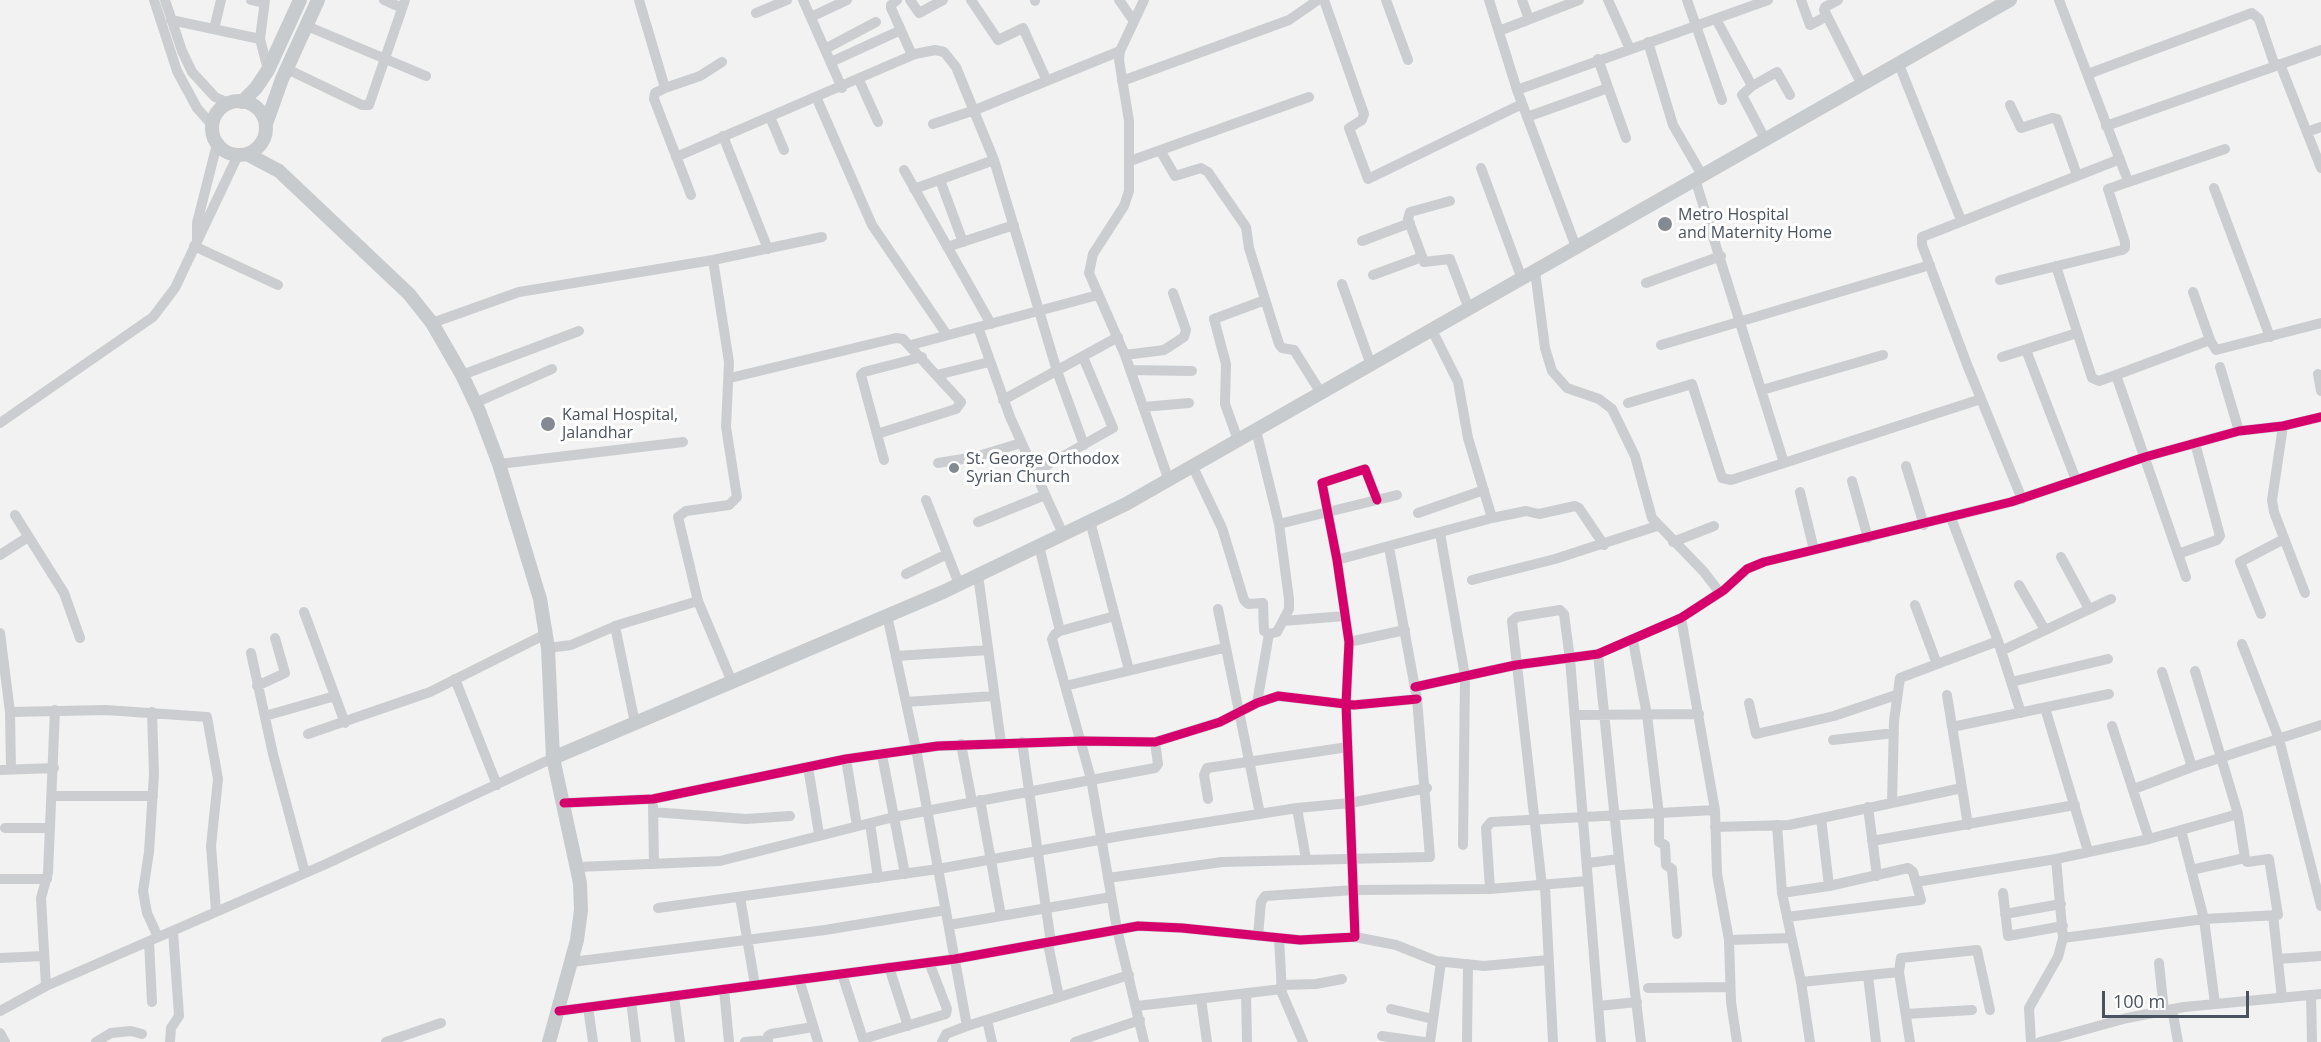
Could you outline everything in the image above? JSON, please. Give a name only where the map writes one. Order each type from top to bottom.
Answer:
[{"type":"main road","points":[[300,0],[268,70],[256,88],[218,112],[212,125],[217,144],[224,150],[242,154],[279,171],[409,294],[432,323],[462,375],[499,464],[532,565],[547,641],[553,758],[578,867],[581,910],[572,962],[549,1042]]},
{"type":"main road","points":[[242,154],[255,150],[263,140],[266,124],[287,69],[318,0]]},
{"type":"main road","points":[[553,758],[958,584],[1126,504],[2010,0]]},
{"type":"main road","points":[[235,103],[260,111],[266,124]]},
{"type":"main road","points":[[263,140],[279,171]]},
{"type":"street","points":[[154,0],[177,71],[196,108],[212,125]]},
{"type":"street","points":[[165,0],[192,72],[215,97],[235,103]]},
{"type":"street","points":[[214,28],[221,0]]},
{"type":"street","points":[[251,0],[264,2],[260,39],[268,70]]},
{"type":"street","points":[[287,69],[366,106],[371,102],[403,4],[384,0]]},
{"type":"street","points":[[639,0],[665,88]]},
{"type":"street","points":[[756,14],[787,0]]},
{"type":"street","points":[[803,0],[842,88]]},
{"type":"street","points":[[811,17],[847,0]]},
{"type":"street","points":[[897,0],[891,6],[912,55]]},
{"type":"street","points":[[910,0],[918,13],[943,0]]},
{"type":"street","points":[[971,0],[998,40],[1023,28],[1046,80]]},
{"type":"street","points":[[1119,0],[1133,20]]},
{"type":"street","points":[[1144,0],[1120,51],[1122,81],[1129,121],[1130,183],[1125,206],[1089,263],[1089,273],[1125,355],[1168,478]]},
{"type":"street","points":[[1122,81],[1289,20],[1318,0]]},
{"type":"street","points":[[1324,0],[1364,114],[1362,120],[1352,124],[1349,128],[1368,179],[1522,104]]},
{"type":"street","points":[[1386,0],[1408,60]]},
{"type":"street","points":[[1489,0],[1516,90],[1576,247]]},
{"type":"street","points":[[1522,0],[1529,19]]},
{"type":"street","points":[[1499,31],[1579,0]]},
{"type":"street","points":[[1608,0],[1630,49]]},
{"type":"street","points":[[1687,0],[1722,100]]},
{"type":"street","points":[[1516,90],[1768,0]]},
{"type":"street","points":[[1801,0],[1810,25],[1827,16]]},
{"type":"street","points":[[1838,0],[1825,7],[1827,16],[1861,83]]},
{"type":"street","points":[[2059,0],[2128,181]]},
{"type":"street","points":[[2088,74],[2252,14],[2259,19],[2321,168]]},
{"type":"street","points":[[1716,19],[1752,86]]},
{"type":"street","points":[[171,21],[260,39]]},
{"type":"street","points":[[825,49],[876,22]]},
{"type":"street","points":[[307,26],[426,75]]},
{"type":"street","points":[[831,62],[901,30]]},
{"type":"street","points":[[1648,42],[1673,125],[1698,177],[1784,462]]},
{"type":"street","points":[[676,157],[817,99],[912,55],[925,50],[944,52],[956,67],[994,160],[1057,371],[1084,446]]},
{"type":"street","points":[[2106,126],[2321,50]]},
{"type":"street","points":[[933,124],[975,110],[1120,51]]},
{"type":"street","points":[[1598,59],[1626,138]]},
{"type":"street","points":[[692,195],[654,99],[655,93],[700,76],[722,62]]},
{"type":"street","points":[[1898,62],[1960,220]]},
{"type":"street","points":[[1765,139],[1742,95],[1752,86],[1777,72],[1790,96]]},
{"type":"street","points":[[859,80],[878,122]]},
{"type":"street","points":[[1527,117],[1608,88]]},
{"type":"street","points":[[1130,161],[1309,98]]},
{"type":"street","points":[[817,99],[872,225],[947,335]]},
{"type":"street","points":[[2010,105],[2020,128],[2052,118],[2057,119],[2077,175]]},
{"type":"street","points":[[770,117],[784,150]]},
{"type":"street","points":[[2307,132],[2321,127]]},
{"type":"street","points":[[723,136],[768,249]]},
{"type":"street","points":[[195,243],[197,224],[217,144]]},
{"type":"street","points":[[2000,280],[2125,248],[2107,191],[2128,181],[2225,149]]},
{"type":"street","points":[[1160,150],[1174,176],[1202,168],[1208,172],[1246,227],[1249,248],[1279,344],[1282,348],[1294,350],[1321,393]]},
{"type":"street","points":[[0,423],[153,317],[175,288],[195,243],[242,154]]},
{"type":"street","points":[[2022,499],[1922,245],[1922,237],[1960,220],[2120,159]]},
{"type":"street","points":[[914,189],[994,160]]},
{"type":"street","points":[[1481,168],[1522,279]]},
{"type":"street","points":[[904,170],[991,324]]},
{"type":"street","points":[[940,180],[963,242]]},
{"type":"street","points":[[2214,188],[2270,337]]},
{"type":"street","points":[[1450,201],[1410,212],[1408,216],[1426,263],[1450,259],[1469,309]]},
{"type":"street","points":[[1362,241],[1410,223]]},
{"type":"street","points":[[947,247],[1014,225]]},
{"type":"street","points":[[432,323],[519,292],[713,260],[822,237]]},
{"type":"street","points":[[195,243],[278,285]]},
{"type":"street","points":[[1646,283],[1720,256]]},
{"type":"street","points":[[1373,275],[1422,257]]},
{"type":"street","points":[[713,260],[730,378],[726,427],[736,496],[729,505],[682,512],[678,517],[698,601],[732,682]]},
{"type":"street","points":[[1660,345],[1930,265]]},
{"type":"street","points":[[2056,266],[2093,381],[2116,375],[2210,340]]},
{"type":"street","points":[[1534,271],[1545,348],[1552,372],[1567,388],[1599,399],[1612,409],[1635,456],[1648,510],[1657,526],[1704,572],[1720,593]]},
{"type":"street","points":[[1342,284],[1371,365]]},
{"type":"street","points":[[2193,292],[2213,348],[2220,350],[2321,323]]},
{"type":"street","points":[[1125,355],[1164,350],[1184,338],[1186,330],[1173,293]]},
{"type":"street","points":[[911,345],[1098,295]]},
{"type":"street","points":[[1238,440],[1225,404],[1226,364],[1214,319],[1265,300]]},
{"type":"street","points":[[978,327],[1003,400],[1063,534]]},
{"type":"street","points":[[1432,330],[1458,382],[1468,438],[1492,518]]},
{"type":"street","points":[[462,375],[579,331]]},
{"type":"street","points":[[2002,357],[2077,333]]},
{"type":"street","points":[[730,378],[896,338],[903,339],[960,400],[958,407],[877,434]]},
{"type":"street","points":[[1003,400],[1118,338]]},
{"type":"street","points":[[2026,350],[2076,480]]},
{"type":"street","points":[[1762,390],[1882,355]]},
{"type":"street","points":[[884,460],[862,373],[922,357]]},
{"type":"street","points":[[1035,472],[1113,428],[1083,357]]},
{"type":"street","points":[[937,375],[989,362]]},
{"type":"street","points":[[2220,367],[2239,431]]},
{"type":"street","points":[[475,403],[552,369]]},
{"type":"street","points":[[1130,370],[1191,370]]},
{"type":"street","points":[[2318,374],[2321,391]]},
{"type":"street","points":[[2116,375],[2186,577]]},
{"type":"street","points":[[1628,403],[1692,384],[1722,478],[1731,480],[1981,399]]},
{"type":"street","points":[[1143,407],[1189,403]]},
{"type":"street","points":[[1415,687],[1516,665],[1598,654],[1633,641],[1681,618],[1720,593],[1754,565],[1924,525],[2022,499],[2145,457],[2239,431],[2283,426],[2321,417]]},
{"type":"street","points":[[2283,426],[2272,500],[2305,593]]},
{"type":"street","points":[[1192,465],[1222,528],[1244,600],[1248,604],[1263,603],[1264,631],[1276,634],[1283,621],[1289,599],[1279,524],[1256,430]]},
{"type":"street","points":[[499,464],[683,442]]},
{"type":"street","points":[[938,463],[975,457],[1021,443]]},
{"type":"street","points":[[2178,554],[2217,540],[2220,536],[2195,443]]},
{"type":"street","points":[[1906,466],[1924,525]]},
{"type":"street","points":[[1355,937],[1355,890],[1346,704],[1349,642],[1323,481],[1363,469],[1368,472],[1377,500]]},
{"type":"street","points":[[1852,481],[1868,538]]},
{"type":"street","points":[[1418,513],[1484,490]]},
{"type":"street","points":[[1800,492],[1814,550]]},
{"type":"street","points":[[978,522],[1045,495]]},
{"type":"street","points":[[1279,524],[1397,495]]},
{"type":"street","points":[[926,501],[958,584]]},
{"type":"street","points":[[1337,560],[1492,518],[1526,511],[1539,514],[1578,507],[1604,544]]},
{"type":"street","points":[[15,515],[64,592],[80,638]]},
{"type":"street","points":[[1951,518],[2000,646],[2021,713]]},
{"type":"street","points":[[1090,521],[1129,670]]},
{"type":"street","points":[[1472,580],[1604,544],[1657,526]]},
{"type":"street","points":[[1673,542],[1714,526]]},
{"type":"street","points":[[1440,533],[1465,676],[1463,845]]},
{"type":"street","points":[[0,555],[28,537]]},
{"type":"street","points":[[2261,614],[2240,562],[2284,539]]},
{"type":"street","points":[[1038,546],[1060,631]]},
{"type":"street","points":[[1108,878],[1222,862],[1353,857],[1430,857],[1427,788],[1417,699],[1389,547]]},
{"type":"street","points":[[906,573],[947,554]]},
{"type":"street","points":[[2061,557],[2089,609]]},
{"type":"street","points":[[978,575],[1000,743]]},
{"type":"street","points":[[2019,585],[2045,630]]},
{"type":"street","points":[[1892,802],[1896,695],[1900,678],[1936,664],[2000,646],[2045,630],[2111,598]]},
{"type":"street","points":[[308,734],[403,703],[547,641],[571,645],[615,626],[698,601]]},
{"type":"street","points":[[1915,605],[1936,664]]},
{"type":"street","points":[[1218,609],[1224,648],[1260,813]]},
{"type":"street","points":[[1553,1042],[1544,886],[1512,624],[1514,618],[1557,610],[1564,614],[1570,659],[1601,1042]]},
{"type":"street","points":[[304,612],[345,723]]},
{"type":"street","points":[[887,615],[916,749],[967,1026]]},
{"type":"street","points":[[1115,616],[1060,631],[1054,634],[1052,639],[1091,779],[1117,929],[1144,1042]]},
{"type":"street","points":[[1283,621],[1345,616]]},
{"type":"street","points":[[1681,618],[1715,810],[1717,874],[1729,940],[1730,987],[1737,1042]]},
{"type":"street","points":[[615,626],[635,723]]},
{"type":"street","points":[[1349,642],[1405,630]]},
{"type":"street","points":[[0,633],[10,712],[6,770],[54,768]]},
{"type":"street","points":[[1257,702],[1269,634]]},
{"type":"street","points":[[257,686],[285,673],[274,638]]},
{"type":"street","points":[[1633,641],[1647,716],[1659,814],[1659,842],[1665,845],[1666,865],[1672,869],[1677,934]]},
{"type":"street","points":[[2242,644],[2279,739],[2321,906]]},
{"type":"street","points":[[1065,686],[1224,648]]},
{"type":"street","points":[[896,656],[988,650]]},
{"type":"street","points":[[251,653],[257,686],[305,873]]},
{"type":"street","points":[[1598,654],[1603,716],[1641,1042]]},
{"type":"street","points":[[2011,682],[2108,659]]},
{"type":"street","points":[[2063,938],[2204,919],[2280,913],[2269,859],[2247,862],[2245,858],[2238,814],[2195,671]]},
{"type":"street","points":[[2162,672],[2192,767]]},
{"type":"street","points":[[455,679],[496,784]]},
{"type":"street","points":[[1952,727],[2109,694]]},
{"type":"street","points":[[1749,703],[1756,734],[1834,716],[1896,695]]},
{"type":"street","points":[[1947,695],[1968,825]]},
{"type":"street","points":[[265,716],[335,696]]},
{"type":"street","points":[[906,702],[994,696]]},
{"type":"street","points":[[564,803],[653,799],[846,759],[961,744],[1155,742],[1239,714],[1257,702],[1286,697],[1346,704],[1417,699]]},
{"type":"street","points":[[2045,708],[2088,852]]},
{"type":"street","points":[[10,712],[55,710],[152,712],[200,714],[207,717],[219,779],[211,846],[216,911]]},
{"type":"street","points":[[46,986],[41,898],[47,879],[53,796],[55,710]]},
{"type":"street","points":[[152,712],[153,796],[143,891],[153,939],[152,1002]]},
{"type":"street","points":[[1575,715],[1699,714]]},
{"type":"street","points":[[2134,789],[2192,767],[2321,725]]},
{"type":"street","points":[[2112,726],[2149,839]]},
{"type":"street","points":[[1833,740],[1894,733]]},
{"type":"street","points":[[1022,742],[1059,997]]},
{"type":"street","points":[[578,867],[720,861],[870,822],[1155,768],[1158,764],[1155,742]]},
{"type":"street","points":[[961,744],[991,859],[1001,916]]},
{"type":"street","points":[[1208,799],[1205,769],[1348,747]]},
{"type":"street","points":[[882,755],[905,874]]},
{"type":"street","points":[[0,1011],[46,986],[305,873],[553,758]]},
{"type":"street","points":[[846,759],[857,826]]},
{"type":"street","points":[[808,767],[819,834]]},
{"type":"street","points":[[658,908],[938,869],[1101,839],[1260,813],[1350,803],[1427,788]]},
{"type":"street","points":[[1715,827],[1777,825],[1962,788]]},
{"type":"street","points":[[53,796],[153,796]]},
{"type":"street","points":[[653,799],[654,864]]},
{"type":"street","points":[[1872,841],[2075,805]]},
{"type":"street","points":[[1868,807],[1877,876]]},
{"type":"street","points":[[1298,808],[1306,859]]},
{"type":"street","points":[[1490,889],[1486,825],[1491,822],[1715,810]]},
{"type":"street","points":[[653,812],[746,819],[790,816]]},
{"type":"street","points":[[1916,882],[2056,859],[2149,839],[2238,814]]},
{"type":"street","points":[[1821,818],[1829,886]]},
{"type":"street","points":[[870,822],[878,878]]},
{"type":"street","points":[[1777,825],[1782,893],[1802,982],[1810,1042]]},
{"type":"street","points":[[5,828],[50,828]]},
{"type":"street","points":[[2181,830],[2204,919],[2215,1004]]},
{"type":"street","points":[[2191,870],[2245,858]]},
{"type":"street","points":[[1588,863],[1619,859]]},
{"type":"street","points":[[2031,1042],[2029,1008],[2058,957],[2063,938],[2056,859]]},
{"type":"street","points":[[1782,893],[1829,886],[1911,868],[1921,900],[1787,917]]},
{"type":"street","points":[[0,879],[47,879]]},
{"type":"street","points":[[1258,936],[1263,897],[1355,890],[1490,889],[1588,881]]},
{"type":"street","points":[[2003,893],[2008,936],[2063,926]]},
{"type":"street","points":[[740,897],[755,985]]},
{"type":"street","points":[[949,925],[1111,897]]},
{"type":"street","points":[[2005,914],[2061,904]]},
{"type":"street","points":[[572,962],[748,940],[946,910]]},
{"type":"street","points":[[2273,915],[2282,998]]},
{"type":"street","points":[[559,1011],[956,959],[1117,929],[1160,926],[1279,938],[1355,937],[1396,945],[1442,962],[1484,966],[1548,960]]},
{"type":"street","points":[[170,1042],[171,1028],[179,1016],[173,931]]},
{"type":"street","points":[[1279,938],[1281,987],[1303,1042]]},
{"type":"street","points":[[1729,940],[1791,938]]},
{"type":"street","points":[[1910,1042],[1899,972],[1901,958],[1977,950],[1990,1010]]},
{"type":"street","points":[[0,958],[43,956]]},
{"type":"street","points":[[2278,959],[2321,956]]},
{"type":"street","points":[[842,974],[864,1040],[947,1012],[929,962]]},
{"type":"street","points":[[1430,1042],[1442,962]]},
{"type":"street","points":[[2159,963],[2168,1010],[2178,1042]]},
{"type":"street","points":[[1467,1042],[1468,964]]},
{"type":"street","points":[[889,967],[908,1026]]},
{"type":"street","points":[[1802,982],[1899,972]]},
{"type":"street","points":[[942,1042],[946,1034],[967,1026],[1129,975]]},
{"type":"street","points":[[1868,976],[1876,1042]]},
{"type":"street","points":[[799,979],[818,1042]]},
{"type":"street","points":[[1137,1006],[1342,979]]},
{"type":"street","points":[[1648,988],[1730,987]]},
{"type":"street","points":[[724,989],[729,1042]]},
{"type":"street","points":[[1246,993],[1247,1041]]},
{"type":"street","points":[[2040,1042],[2059,1040],[2168,1010],[2316,995],[2312,1042]]},
{"type":"street","points":[[674,996],[680,1042]]},
{"type":"street","points":[[1201,999],[1207,1042]]},
{"type":"street","points":[[631,1001],[636,1042]]},
{"type":"street","points":[[1598,1006],[1637,1002]]},
{"type":"street","points":[[588,1007],[592,1042]]},
{"type":"street","points":[[1391,1009],[1434,1019]]},
{"type":"street","points":[[1906,1014],[1972,1010]]},
{"type":"street","points":[[987,1020],[992,1042]]},
{"type":"street","points":[[1075,1042],[1140,1020]]},
{"type":"street","points":[[386,1042],[441,1023]]},
{"type":"street","points":[[745,1042],[768,1041],[771,1034],[813,1027]]},
{"type":"street","points":[[891,1030],[895,1042]]},
{"type":"street","points":[[96,1042],[111,1033],[131,1031],[142,1034]]},
{"type":"street","points":[[0,1033],[5,1042]]},
{"type":"street","points":[[1382,1036],[1424,1042]]},
{"type":"cycle path","points":[[1415,687],[1516,665],[1598,654],[1681,618],[1724,590],[1747,569],[1764,562],[2011,502],[2145,457],[2239,431],[2283,426],[2321,417]]},
{"type":"cycle path","points":[[559,1011],[955,959],[1138,926],[1300,940],[1355,937],[1346,704],[1349,642],[1337,560],[1322,483],[1365,469],[1377,500]]},
{"type":"cycle path","points":[[564,803],[653,799],[846,759],[938,746],[1082,741],[1155,742],[1220,722],[1257,703],[1278,696],[1354,705],[1417,699]]},
{"type":"place","name":"Metro Hospital and Maternity Home","points":[[1665,224]]},
{"type":"place","name":"Kamal Hospital, Jalandhar","points":[[548,424]]},
{"type":"place","name":"St. George Orthodox Syrian Church","points":[[954,468]]}]
